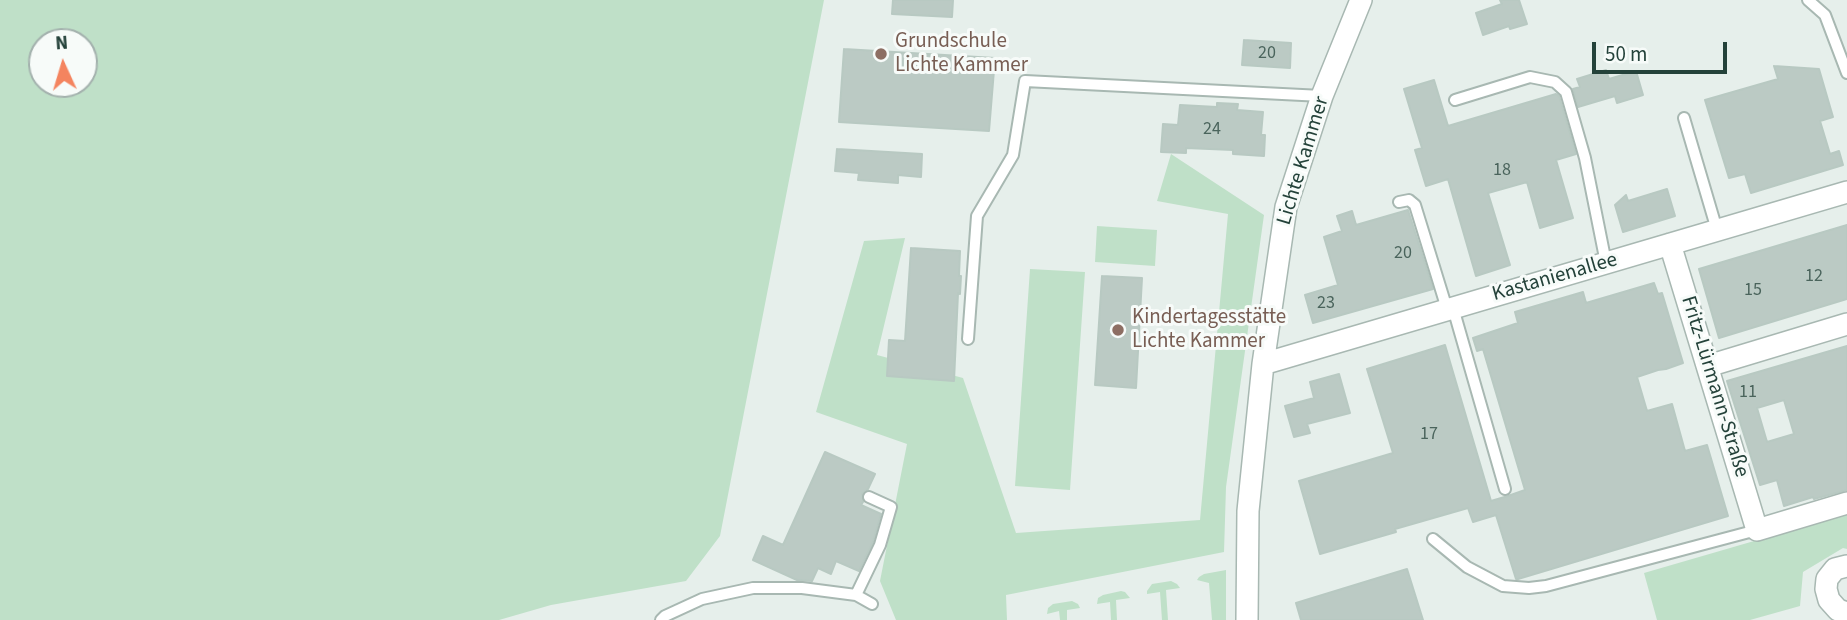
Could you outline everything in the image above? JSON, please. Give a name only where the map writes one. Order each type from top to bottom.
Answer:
[{"type":"street","name":"Lichte Kammer","points":[[1247,620],[1248,511],[1263,364],[1286,207],[1322,96],[1361,0]]},
{"type":"street","name":"Kastanienallee","points":[[1263,364],[1847,192]]},
{"type":"street","name":"Fritz-Lürmann-Straße","points":[[1670,244],[1757,530]]},
{"type":"street","points":[[1708,366],[1847,324]]},
{"type":"street","points":[[1757,530],[1847,503]]},
{"type":"street","points":[[1840,620],[1847,616],[1829,600],[1827,579],[1835,569],[1847,566]]},
{"type":"lane","points":[[1808,0],[1825,15],[1847,73]]},
{"type":"lane","points":[[1455,100],[1530,77],[1555,82],[1566,92],[1585,158],[1606,263]]},
{"type":"lane","points":[[968,339],[977,216],[1013,155],[1025,81],[1322,96]]},
{"type":"lane","points":[[1684,118],[1717,230]]},
{"type":"lane","points":[[1399,202],[1409,200],[1415,205],[1450,308],[1505,489]]},
{"type":"lane","points":[[856,595],[880,545],[891,507],[869,497]]},
{"type":"lane","points":[[1433,539],[1467,567],[1503,586],[1529,588],[1546,586],[1757,530]]},
{"type":"lane","points":[[661,620],[702,599],[753,588],[802,588],[856,595],[872,604]]},
{"type":"green space","points":[[0,0],[824,0],[720,536],[686,581],[551,605],[499,620],[0,620]]},
{"type":"green space","points":[[1171,154],[1264,215],[1226,487],[1224,552],[1006,595],[1007,620],[896,620],[880,581],[907,444],[816,412],[864,241],[905,238],[877,355],[963,378],[1016,533],[1200,520],[1228,214],[1157,201]]},
{"type":"green space","points":[[1097,226],[1157,230],[1155,266],[1095,262]]},
{"type":"green space","points":[[1030,269],[1085,272],[1070,490],[1015,486]]},
{"type":"green space","points":[[1847,514],[1847,549],[1843,548],[1803,572],[1800,606],[1750,620],[1657,620],[1644,573]]},
{"type":"green space","points":[[1226,570],[1226,620],[1212,620],[1209,583],[1197,580],[1204,574]]},
{"type":"green space","points":[[1171,581],[1180,588],[1166,590],[1168,620],[1162,620],[1160,592],[1147,594],[1147,591],[1152,584]]},
{"type":"green space","points":[[1121,591],[1130,598],[1116,600],[1117,620],[1111,620],[1110,602],[1097,604],[1098,598]]},
{"type":"green space","points":[[1072,601],[1080,608],[1067,610],[1067,620],[1060,620],[1059,611],[1047,614],[1048,608],[1053,604]]},
{"type":"building","points":[[893,0],[953,0],[952,17],[892,14]]},
{"type":"building","points":[[1500,0],[1519,0],[1527,24],[1510,29],[1509,26],[1483,35],[1476,13],[1502,4]]},
{"type":"building","points":[[1244,40],[1291,43],[1290,68],[1242,65]]},
{"type":"building","points":[[844,49],[995,58],[989,131],[839,122]]},
{"type":"building","points":[[1774,66],[1819,69],[1833,117],[1820,121],[1830,154],[1839,151],[1843,165],[1751,193],[1745,174],[1729,178],[1705,100],[1778,79]]},
{"type":"building","points":[[1606,70],[1609,79],[1636,71],[1643,95],[1617,103],[1615,96],[1578,107],[1573,89],[1580,87],[1577,79]]},
{"type":"building","points":[[1434,80],[1448,126],[1556,94],[1559,96],[1576,154],[1556,160],[1573,218],[1540,228],[1527,182],[1488,193],[1510,265],[1476,276],[1448,179],[1426,186],[1415,150],[1422,148],[1404,89]]},
{"type":"building","points":[[1217,103],[1238,104],[1237,110],[1263,112],[1261,135],[1265,135],[1264,156],[1233,154],[1233,150],[1186,148],[1186,153],[1161,152],[1163,124],[1178,125],[1180,105],[1217,107]]},
{"type":"building","points":[[837,149],[922,154],[921,177],[898,175],[898,183],[858,180],[859,173],[835,171]]},
{"type":"building","points":[[1667,189],[1675,216],[1623,232],[1615,205],[1626,195],[1628,201]]},
{"type":"building","points":[[1408,210],[1433,289],[1313,323],[1305,295],[1338,285],[1324,237],[1342,231],[1337,216],[1352,211],[1356,225]]},
{"type":"building","points":[[1847,225],[1847,299],[1719,338],[1699,269]]},
{"type":"building","points":[[911,248],[960,251],[961,276],[954,381],[887,376],[889,340],[905,341]]},
{"type":"building","points":[[1102,276],[1142,278],[1136,388],[1095,385]]},
{"type":"building","points":[[1654,283],[1658,294],[1662,293],[1683,363],[1637,377],[1647,411],[1672,404],[1685,451],[1707,445],[1728,516],[1518,579],[1496,515],[1473,522],[1468,508],[1320,554],[1299,481],[1393,453],[1367,369],[1445,345],[1491,501],[1508,496],[1525,490],[1483,349],[1477,351],[1473,338],[1518,323],[1515,312],[1583,292],[1586,303]]},
{"type":"building","points":[[1847,346],[1847,490],[1784,506],[1777,480],[1760,485],[1727,381]],"holes":[[[1784,400],[1794,434],[1767,442],[1757,408]]]},
{"type":"building","points":[[1339,374],[1350,413],[1307,424],[1310,433],[1294,437],[1285,406],[1314,398],[1310,382]]},
{"type":"building","points":[[825,452],[875,474],[868,489],[862,494],[861,505],[881,514],[873,542],[859,571],[836,561],[831,574],[818,568],[812,581],[797,580],[753,560],[763,536],[783,545]]},
{"type":"building","points":[[1407,569],[1423,620],[1301,620],[1296,603]]},
{"type":"place","name":"Grundschule Lichte Kammer","points":[[881,54]]},
{"type":"place","name":"Kindertagesstätte Lichte Kammer","points":[[1118,330]]}]
